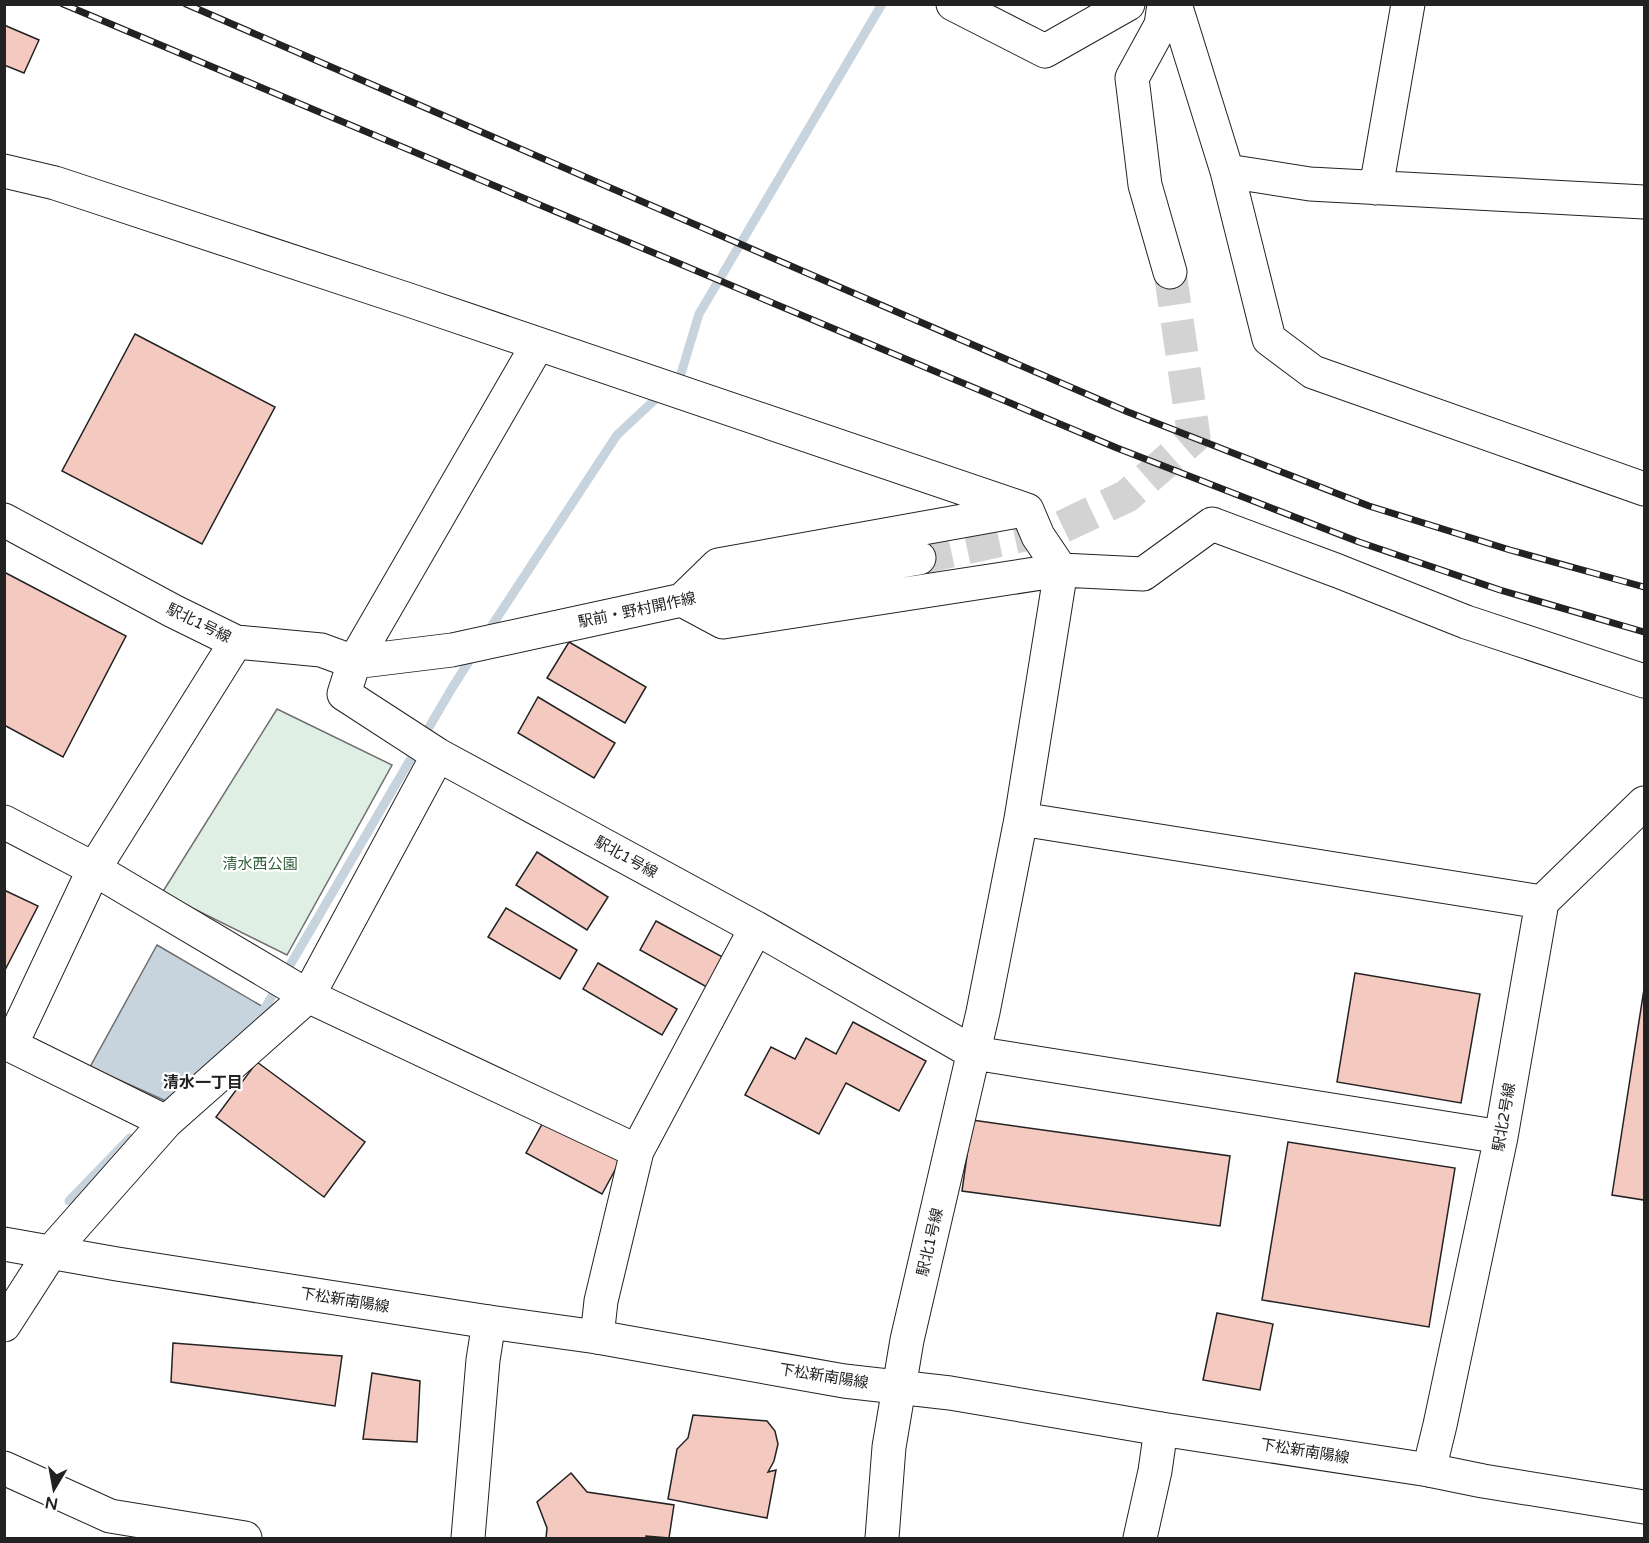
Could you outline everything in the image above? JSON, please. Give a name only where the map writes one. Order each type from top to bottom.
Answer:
[{"type":"street","points":[[953,4],[1045,51],[1128,4]]},
{"type":"street","points":[[1164,4],[1161,25],[1132,78],[1145,185],[1170,272]]},
{"type":"street","points":[[1175,4],[1227,171],[1269,339],[1313,372],[1644,489]]},
{"type":"street","points":[[1376,188],[1408,4]]},
{"type":"street","points":[[4,171],[77,190],[1027,510],[1038,536],[1061,570],[1021,819],[974,1053],[1502,1137]]},
{"type":"street","points":[[1227,171],[1310,184],[1644,202]]},
{"type":"street","points":[[354,662],[538,344]]},
{"type":"street","points":[[1027,510],[718,565],[682,600],[723,622],[1061,570],[1143,574],[1212,524],[1466,622],[1644,681]]},
{"type":"street","name":"駅北1号線","points":[[4,520],[236,642],[321,650],[354,662],[344,694],[438,755],[756,928],[974,1053],[907,1340],[889,1447],[882,1539]]},
{"type":"street","name":"駅前・野村開作線","points":[[354,662],[452,650],[682,600],[920,558]]},
{"type":"street","points":[[166,1122],[8,1044],[94,869],[236,642]]},
{"type":"street","points":[[4,1325],[51,1252],[166,1122],[308,996],[438,755]]},
{"type":"street","points":[[1021,819],[1542,902],[1644,803]]},
{"type":"street","points":[[4,822],[94,869],[308,996],[637,1151]]},
{"type":"street","name":"駅北2号線","points":[[1429,1470],[1502,1137],[1542,902]]},
{"type":"street","points":[[597,1337],[600,1301],[637,1151],[756,928]]},
{"type":"street","name":"下松新南陽線","points":[[4,1244],[489,1322],[597,1337],[844,1380],[950,1393],[1644,1507]]},
{"type":"street","points":[[468,1539],[483,1360],[489,1322]]},
{"type":"street","points":[[1140,1539],[1155,1471],[1161,1429]]},
{"type":"street","points":[[4,1468],[108,1527],[245,1539]]},
{"type":"green space","name":"清水西公園","points":[[277,709],[392,765],[287,955],[162,893]]},
{"type":"shaded area","points":[[157,945],[265,1008],[166,1101],[90,1067]]},
{"type":"building","points":[[4,25],[39,40],[24,73],[4,65]]},
{"type":"building","points":[[135,334],[275,407],[202,544],[62,471]]},
{"type":"building","points":[[4,572],[126,636],[63,757],[4,725]]},
{"type":"building","points":[[569,642],[646,687],[625,723],[547,678]]},
{"type":"building","points":[[538,697],[615,743],[594,778],[518,733]]},
{"type":"building","points":[[537,852],[608,897],[587,930],[516,885]]},
{"type":"building","points":[[4,890],[38,906],[4,972]]},
{"type":"building","points":[[506,908],[577,950],[560,979],[488,937]]},
{"type":"building","points":[[656,921],[730,961],[714,991],[640,950]]},
{"type":"building","points":[[598,963],[677,1009],[662,1035],[583,989]]},
{"type":"building","points":[[1355,973],[1480,994],[1461,1103],[1337,1082]]},
{"type":"building","points":[[1644,989],[1644,1200],[1612,1195]]},
{"type":"building","points":[[853,1022],[926,1061],[899,1111],[846,1083],[819,1134],[745,1095],[771,1047],[795,1059],[806,1038],[836,1054]]},
{"type":"building","points":[[257,1062],[365,1142],[324,1197],[216,1117]]},
{"type":"building","points":[[545,1119],[621,1159],[602,1194],[526,1153]]},
{"type":"building","points":[[972,1120],[1230,1156],[1220,1226],[962,1191]]},
{"type":"building","points":[[1288,1142],[1455,1168],[1429,1327],[1262,1300]]},
{"type":"building","points":[[1217,1313],[1273,1324],[1260,1390],[1203,1380]]},
{"type":"building","points":[[173,1343],[342,1356],[335,1406],[171,1382]]},
{"type":"building","points":[[372,1373],[420,1381],[417,1442],[363,1439]]},
{"type":"building","points":[[693,1415],[767,1421],[775,1431],[778,1444],[774,1461],[768,1472],[776,1470],[767,1518],[668,1499],[677,1449],[688,1438]]},
{"type":"building","points":[[571,1473],[587,1492],[674,1505],[669,1538],[646,1536],[646,1538],[546,1538],[547,1528],[537,1502]]},
{"type":"waterway","points":[[672,384],[680,377],[699,314],[882,4]]},
{"type":"waterway","points":[[487,633],[617,435],[662,393]]},
{"type":"waterway","points":[[196,1073],[265,1008],[473,655]]},
{"type":"waterway","points":[[69,1201],[130,1138]]},
{"type":"tunnel","points":[[919,558],[1062,527],[1127,496],[1194,437],[1170,272]]},
{"type":"railway","points":[[63,4],[1117,448],[1359,542],[1500,590],[1644,632]]},
{"type":"railway","points":[[186,4],[1128,412],[1369,506],[1510,550],[1644,587]]},
{"type":"district","name":"清水一丁目","points":[[203,1083]]}]
